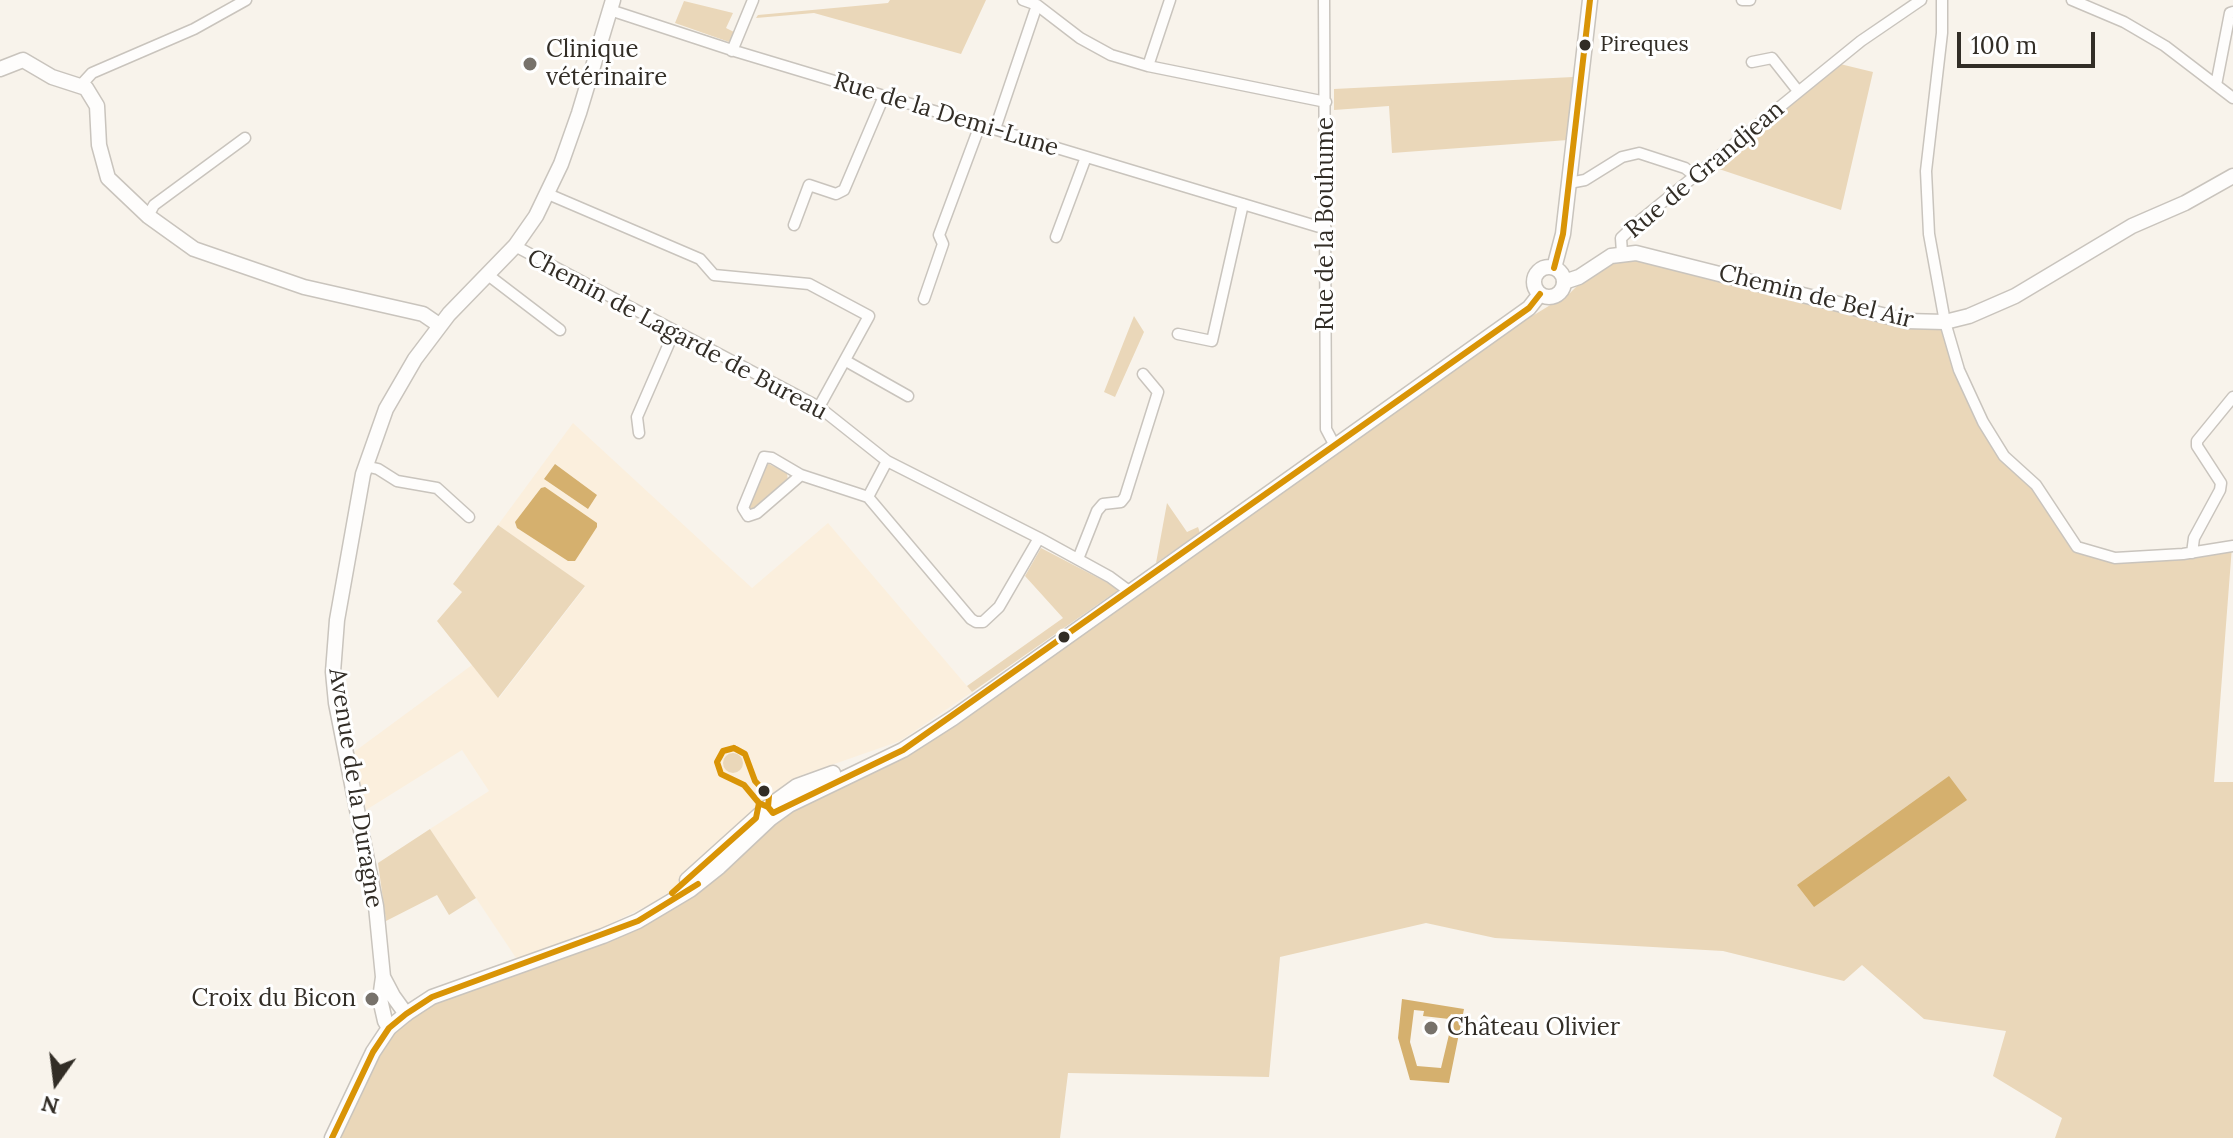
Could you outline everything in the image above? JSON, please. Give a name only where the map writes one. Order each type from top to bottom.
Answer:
[{"type":"street","points":[[81,85],[92,73],[194,29],[246,0]]},
{"type":"street","points":[[732,51],[753,0]]},
{"type":"street","points":[[1023,0],[1037,5],[1080,38],[1111,55],[1148,66],[1326,102]]},
{"type":"street","points":[[1148,66],[1170,0]]},
{"type":"street","name":"Rue de la Bouhume","points":[[1324,0],[1326,429],[1335,446]]},
{"type":"street","points":[[1554,268],[1563,234],[1590,0]]},
{"type":"street","points":[[1742,0],[1750,0]]},
{"type":"street","name":"Rue de Grandjean","points":[[1622,253],[1624,235],[1703,167],[1861,41],[1921,0]]},
{"type":"street","points":[[1942,0],[1942,33],[1926,171],[1929,234],[1945,322],[1959,370],[1983,422],[2004,456],[2036,485],[2077,547],[2115,558],[2192,553],[2233,546]]},
{"type":"street","points":[[2072,0],[2135,28],[2165,46],[2233,98]]},
{"type":"street","name":"Rue de la Demi-Lune","points":[[611,5],[732,51],[1326,229]]},
{"type":"street","name":"Avenue de la Duragne","points":[[389,1028],[380,999],[383,977],[370,871],[336,703],[333,672],[337,620],[365,466],[386,409],[415,359],[439,325],[515,246],[548,194],[582,104],[611,5]]},
{"type":"street","points":[[995,129],[1037,5]]},
{"type":"street","points":[[2216,85],[2230,13],[2233,12]]},
{"type":"street","name":"Rue de Grandjean","points":[[1752,62],[1772,58],[1798,91]]},
{"type":"street","points":[[0,69],[23,60],[52,77],[81,85],[90,92],[97,106],[99,145],[105,173],[114,186],[182,241],[208,255],[304,287],[423,314],[439,325]]},
{"type":"street","points":[[794,225],[809,185],[836,194],[844,190],[884,96]]},
{"type":"street","points":[[924,299],[943,244],[939,235],[980,125]]},
{"type":"street","points":[[148,216],[154,205],[245,138]]},
{"type":"street","points":[[1569,183],[1585,180],[1622,157],[1639,153],[1685,168],[1695,176]]},
{"type":"street","points":[[1056,237],[1086,157]]},
{"type":"street","name":"Chemin de Bel Air","points":[[1622,253],[1650,255],[1906,321],[1945,322],[1969,316],[2015,296],[2132,226],[2185,203],[2233,176]]},
{"type":"street","points":[[548,194],[700,259],[714,275],[809,284],[869,316],[819,407]]},
{"type":"street","points":[[1178,334],[1212,341],[1243,204]]},
{"type":"street","name":"Chemin de Lagarde de Bureau","points":[[515,246],[819,407],[887,461],[1039,538],[1110,577],[1129,591]]},
{"type":"street","points":[[1564,282],[1622,253]]},
{"type":"street","points":[[1545,268],[1554,268],[1561,273],[1564,282],[1562,290],[1548,297],[1540,294],[1535,286],[1537,273],[1545,268]]},
{"type":"street","points":[[488,275],[560,330]]},
{"type":"street","points":[[332,1138],[362,1073],[389,1028],[406,1014],[432,997],[638,921],[698,884],[789,805],[903,750],[953,718],[1518,316],[1540,294]]},
{"type":"street","points":[[639,433],[637,417],[674,332]]},
{"type":"street","points":[[846,361],[908,396]]},
{"type":"street","points":[[1078,559],[1097,511],[1103,504],[1121,502],[1125,497],[1158,392],[1143,374]]},
{"type":"street","points":[[2192,553],[2194,538],[2221,483],[2197,446],[2197,441],[2233,397]]},
{"type":"street","points":[[801,475],[757,513],[748,516],[743,508],[764,457],[772,458],[801,475],[868,497],[976,622],[983,622],[999,607],[1039,538]]},
{"type":"street","points":[[868,497],[887,461]]},
{"type":"street","points":[[365,466],[378,469],[397,481],[437,488],[469,517]]},
{"type":"street","points":[[607,934],[659,905],[768,807],[797,786],[875,758],[925,734]]},
{"type":"street","name":"Avenue de la Duragne","points":[[383,977],[406,1014]]},
{"type":"shaded area","points":[[890,0],[986,0],[961,54],[814,13],[756,18],[758,15],[888,3]]},
{"type":"shaded area","points":[[684,1],[733,13],[726,28],[736,33],[732,43],[675,23]]},
{"type":"shaded area","points":[[1840,64],[1873,72],[1841,210],[1713,167]]},
{"type":"shaded area","points":[[1573,77],[1568,140],[1392,153],[1389,106],[1334,110],[1334,89]]},
{"type":"shaded area","points":[[1622,253],[1906,321],[1945,322],[1959,370],[2004,456],[2036,485],[2077,547],[2115,558],[2232,546],[2214,782],[2233,782],[2233,1138],[2055,1138],[2062,1118],[1993,1076],[2006,1031],[1924,1019],[1862,965],[1844,981],[1723,951],[1495,938],[1426,923],[1280,957],[1269,1077],[1068,1073],[1060,1138],[332,1138],[362,1073],[406,1014],[603,936],[658,905],[797,786],[875,758],[909,740],[1508,323],[1534,315],[1570,293],[1602,261]]},
{"type":"shaded area","points":[[1134,316],[1144,332],[1115,397],[1104,392]]},
{"type":"shaded area","points":[[573,423],[752,588],[828,523],[972,692],[900,741],[797,777],[692,876],[653,903],[566,945],[518,961],[430,829],[489,791],[462,750],[366,810],[354,752],[472,665],[499,698],[585,587],[498,525]]},
{"type":"shaded area","points":[[555,464],[597,495],[588,509],[544,479]]},
{"type":"shaded area","points":[[769,464],[787,473],[788,481],[752,511],[749,507]]},
{"type":"shaded area","points":[[545,487],[597,523],[575,561],[568,561],[517,528],[515,522]]},
{"type":"shaded area","points":[[1167,503],[1187,532],[1198,527],[1200,533],[1156,563]]},
{"type":"shaded area","points":[[498,525],[585,586],[498,698],[437,621],[462,592],[453,584]]},
{"type":"shaded area","points":[[1041,548],[1110,584],[1116,583],[1117,591],[972,692],[967,686],[1063,618],[1025,576]]},
{"type":"shaded area","points":[[733,753],[740,756],[743,763],[740,770],[733,773],[726,770],[723,763],[726,756]]},
{"type":"shaded area","points":[[1949,776],[1967,800],[1814,907],[1797,885]]},
{"type":"shaded area","points":[[430,829],[476,898],[449,915],[437,895],[386,921],[378,863]]},
{"type":"shaded area","points":[[1402,999],[1464,1009],[1449,1083],[1410,1080],[1398,1038]],"holes":[[[1414,1010],[1424,1011],[1423,1016],[1449,1019],[1451,1014],[1457,1016],[1452,1022],[1441,1068],[1417,1066],[1410,1042]]]},
{"type":"transit line","points":[[1554,268],[1563,234],[1590,0]]},
{"type":"transit line","points":[[768,807],[773,813],[903,750],[1529,308],[1540,294]]},
{"type":"transit line","points":[[734,748],[745,754],[755,781],[769,796],[768,807],[759,803],[744,785],[721,774],[717,762],[723,751],[734,748]]},
{"type":"transit line","points":[[672,893],[756,818],[759,803]]},
{"type":"transit line","points":[[332,1138],[373,1052],[389,1028],[406,1014],[432,997],[638,921],[698,884]]},
{"type":"place","name":"Pireques","points":[[1585,45]]},
{"type":"place","name":"Clinique vétérinaire","points":[[530,64]]},
{"type":"place","name":"Croix du Bicon","points":[[372,999]]},
{"type":"place","name":"Château Olivier","points":[[1431,1028]]}]
